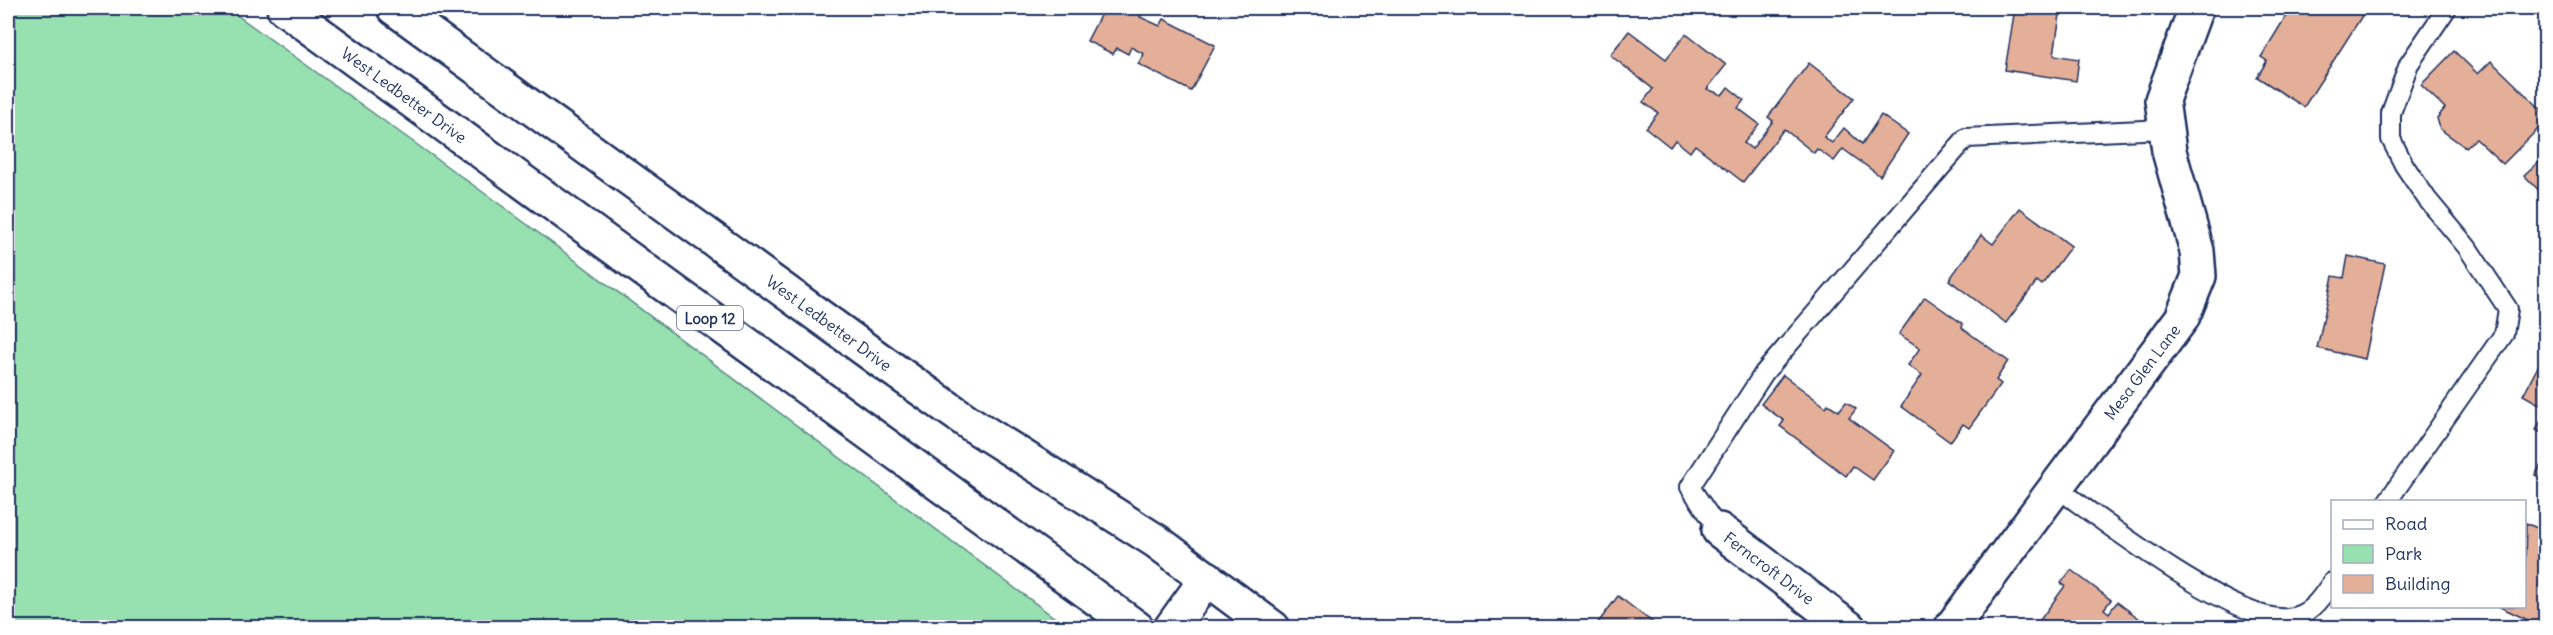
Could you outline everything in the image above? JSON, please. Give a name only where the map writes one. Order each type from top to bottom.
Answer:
[{"type":"main road","name":"West Ledbetter Drive","points":[[284,8],[1137,627]]},
{"type":"main road","name":"West Ledbetter Drive","points":[[394,8],[427,17],[884,363],[971,424],[1156,541],[1273,627]]},
{"type":"main road","name":"Mesa Glen Lane","points":[[1951,627],[2182,318],[2199,276],[2197,251],[2169,151],[2162,100],[2196,8]]},
{"type":"main road","name":"Ferncroft Drive","points":[[1719,531],[1849,627]]},
{"type":"main road","points":[[1171,627],[1207,578]]},
{"type":"lane","points":[[2387,500],[2504,334],[2509,320],[2508,309],[2500,296],[2467,247],[2427,199],[2404,165],[2391,139],[2391,113],[2409,64],[2447,8]]},
{"type":"lane","points":[[1719,531],[1690,487],[1764,373],[1966,138],[2166,129]]},
{"type":"lane","points":[[2056,487],[2191,582],[2258,613],[2288,619],[2303,613],[2315,606],[2331,583]]},
{"type":"green space","points":[[8,8],[227,8],[505,208],[1059,621],[1055,628],[8,627]]},
{"type":"building","points":[[1104,8],[1145,8],[1140,17],[1160,26],[1164,19],[1215,45],[1191,91],[1138,64],[1144,54],[1131,47],[1128,54],[1117,48],[1113,54],[1087,41]]},
{"type":"building","points":[[2015,8],[2061,8],[2054,55],[2079,59],[2076,81],[2005,70]]},
{"type":"building","points":[[2291,8],[2367,8],[2304,107],[2257,77],[2267,61],[2261,57]]},
{"type":"building","points":[[1629,31],[1666,59],[1686,34],[1726,65],[1707,89],[1722,95],[1728,87],[1744,100],[1738,108],[1759,124],[1744,143],[1752,149],[1773,121],[1768,117],[1809,63],[1854,98],[1824,137],[1832,143],[1844,128],[1862,144],[1881,115],[1908,134],[1880,176],[1843,149],[1834,161],[1817,149],[1814,153],[1784,129],[1743,182],[1695,145],[1690,152],[1675,140],[1670,147],[1646,128],[1658,113],[1643,102],[1653,89],[1610,55]]},
{"type":"building","points":[[2454,51],[2478,74],[2491,61],[2546,114],[2546,121],[2503,164],[2476,139],[2465,147],[2440,129],[2437,118],[2445,108],[2421,85]]},
{"type":"building","points":[[2546,155],[2546,198],[2524,175]]},
{"type":"building","points":[[2020,208],[2071,246],[2042,285],[2037,281],[2006,323],[1949,280],[1981,235],[1993,244]]},
{"type":"building","points":[[2348,256],[2385,264],[2365,359],[2317,348],[2333,276],[2344,278]]},
{"type":"building","points":[[1925,297],[1963,324],[1962,328],[2008,361],[1996,380],[2001,384],[1969,428],[1963,424],[1950,442],[1901,406],[1922,375],[1908,365],[1920,348],[1899,334]]},
{"type":"building","points":[[2542,359],[2546,361],[2546,408],[2523,395]]},
{"type":"building","points":[[1783,375],[1826,407],[1828,404],[1839,411],[1846,402],[1856,409],[1849,418],[1894,451],[1873,480],[1853,466],[1846,476],[1780,426],[1784,421],[1761,404]]},
{"type":"building","points":[[2546,412],[2546,435],[2536,430]]},
{"type":"building","points":[[2546,457],[2546,481],[2535,475]]},
{"type":"building","points":[[2526,523],[2546,532],[2545,628],[2502,608],[2526,608]]},
{"type":"building","points":[[2071,570],[2111,600],[2104,609],[2109,613],[2117,602],[2152,628],[2042,628],[2037,624],[2065,586],[2061,583]]},
{"type":"building","points":[[1618,596],[1660,628],[1594,628]]}]
